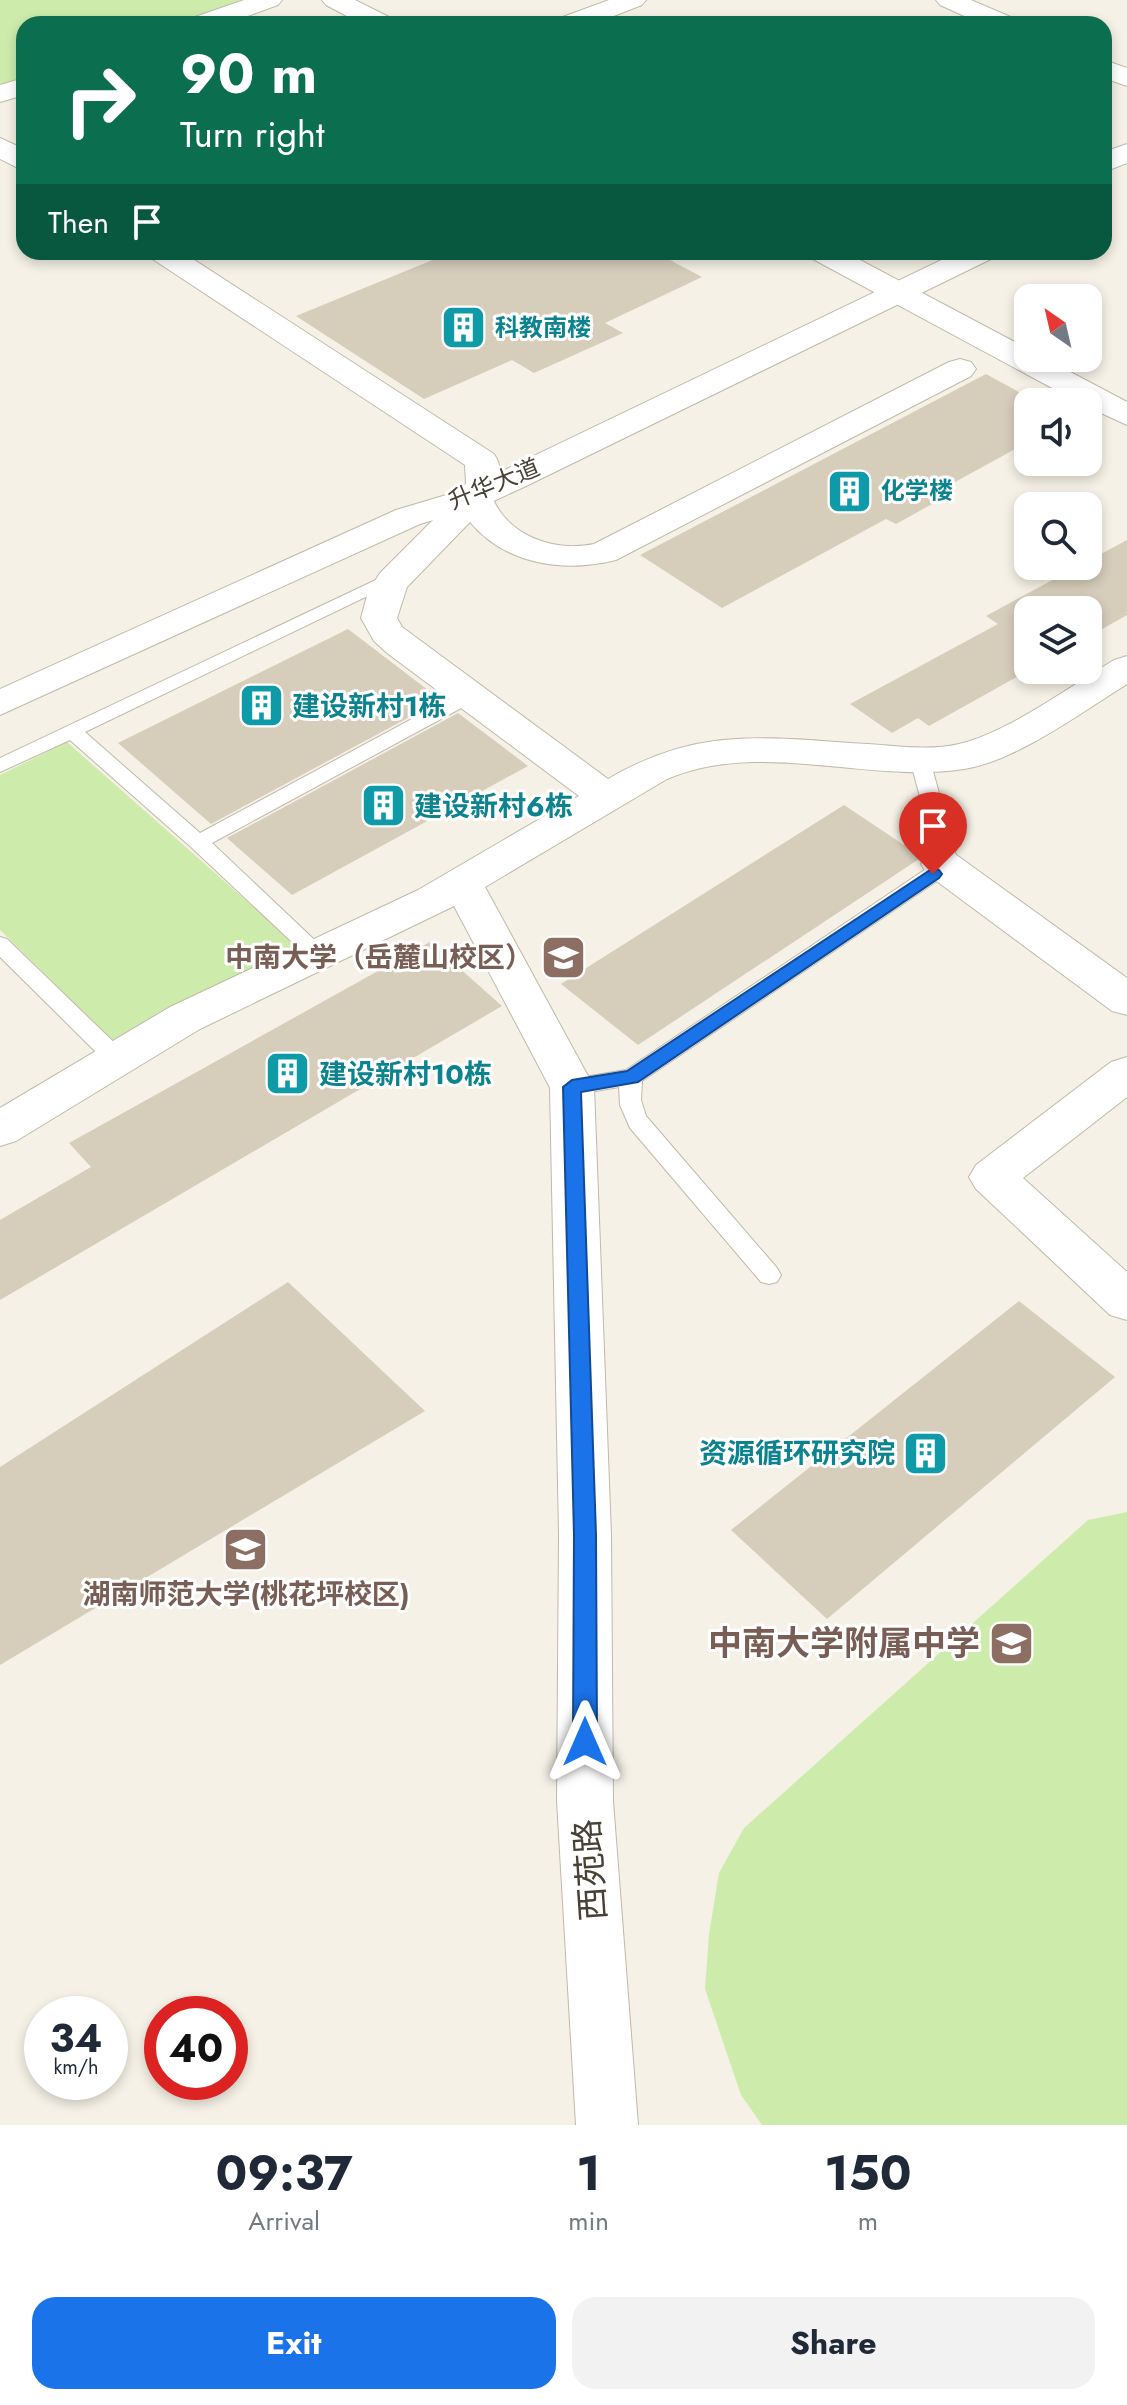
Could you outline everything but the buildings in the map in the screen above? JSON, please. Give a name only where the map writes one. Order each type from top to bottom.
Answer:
[{"type":"street","points":[[224,16],[269,0]]},
{"type":"street","points":[[335,0],[366,16]]},
{"type":"street","points":[[590,16],[633,0]]},
{"type":"street","points":[[949,0],[986,16]]},
{"type":"street","points":[[1116,178],[1127,152]]},
{"type":"street","points":[[174,260],[482,461],[483,483],[475,497],[401,572],[386,592],[379,618],[387,633],[606,797]]},
{"type":"street","points":[[838,260],[1127,415]]},
{"type":"street","name":"升华大道","points":[[0,703],[408,517],[475,497],[885,284],[912,260]]},
{"type":"street","name":"升华大道","points":[[0,682],[482,461],[885,284],[958,260]]},
{"type":"street","points":[[475,497],[478,511],[486,521],[514,541],[549,557],[589,558],[618,546],[960,369]]},
{"type":"street","points":[[0,1129],[185,1018],[316,953],[433,900],[606,797],[681,758],[715,749],[920,760],[966,756],[1018,734],[1127,668]]},
{"type":"street","points":[[941,864],[1127,1000]]},
{"type":"street","points":[[462,882],[572,1087]]},
{"type":"street","points":[[1127,1073],[992,1177],[1127,1301]]},
{"type":"street","name":"西苑路","points":[[572,1087],[585,1535],[585,1801],[607,2125]]},
{"type":"lane","points":[[0,766],[401,572]]},
{"type":"lane","points":[[198,842],[469,696]]},
{"type":"lane","points":[[72,731],[198,842],[316,953]]},
{"type":"lane","points":[[572,1087],[632,1077],[933,874],[946,856],[920,760]]},
{"type":"lane","points":[[0,944],[117,1059]]},
{"type":"lane","points":[[632,1077],[628,1092],[630,1108],[638,1122],[769,1275]]},
{"type":"green space","points":[[0,0],[251,0],[205,16],[16,16],[16,82],[0,88]]},
{"type":"green space","points":[[67,742],[302,950],[116,1044],[0,930],[0,775]]},
{"type":"green space","name":"中南大学附属中学","points":[[1127,1512],[1127,2125],[762,2125],[741,2095],[705,1989],[709,1934],[719,1873],[744,1828],[1088,1520]]},
{"type":"place","name":"科教南楼","points":[[464,328]]},
{"type":"place","name":"化学楼","points":[[850,491]]},
{"type":"place","name":"建设新村1栋","points":[[261,706]]},
{"type":"place","name":"建设新村6栋","points":[[383,806]]},
{"type":"place","name":"中南大学（岳麓山校区）","points":[[564,957]]},
{"type":"place","name":"建设新村10栋","points":[[288,1074]]},
{"type":"place","name":"资源循环研究院","points":[[926,1453]]},
{"type":"place","name":"湖南师范大学(桃花坪校区)","points":[[246,1549]]},
{"type":"place","name":"中南大学附属中学","points":[[1011,1643]]},
{"type":"route","points":[[585,1742],[585,1535],[572,1087],[632,1077],[933,874]]}]
